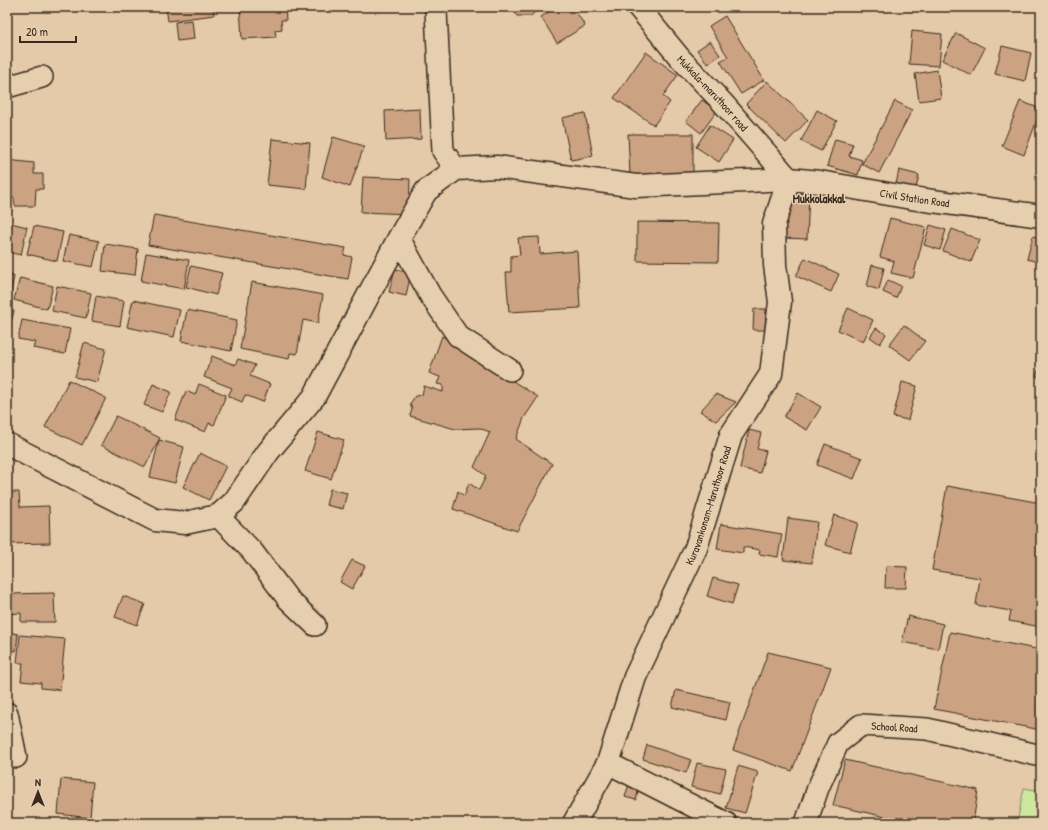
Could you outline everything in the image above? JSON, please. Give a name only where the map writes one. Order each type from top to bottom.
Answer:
[{"type":"main road","name":"Civil Station Road","points":[[456,169],[498,167],[636,186],[788,179],[820,182],[911,198],[1041,216]]},
{"type":"main road","points":[[7,444],[155,520],[185,523],[218,516],[234,502],[268,452],[314,397],[399,238],[426,191],[456,169]]},
{"type":"main road","name":"Kuravankonam-Maruthoor Road","points":[[574,823],[608,763],[635,677],[696,548],[731,435],[771,374],[780,302],[774,265],[774,224],[788,179]]},
{"type":"street","name":"Mukkola-maruthoor road","points":[[638,7],[680,58],[722,102],[788,179]]},
{"type":"street","points":[[436,11],[443,151],[456,169]]},
{"type":"street","points":[[7,87],[42,77]]},
{"type":"street","points":[[399,238],[430,294],[458,336],[510,370]]},
{"type":"street","points":[[218,516],[252,551],[288,599],[315,625]]},
{"type":"street","points":[[7,713],[16,757]]},
{"type":"street","name":"School Road","points":[[806,823],[818,788],[838,743],[861,725],[927,729],[1041,756]]},
{"type":"street","points":[[608,763],[726,823]]},
{"type":"green space","points":[[1024,788],[1041,791],[1041,823],[1017,823]]},
{"type":"building","points":[[166,7],[213,7],[214,15],[168,21]]},
{"type":"building","points":[[240,7],[285,7],[286,20],[281,20],[282,29],[275,30],[276,37],[242,39]]},
{"type":"building","points":[[512,7],[540,7],[531,16],[517,16]]},
{"type":"building","points":[[556,7],[573,7],[585,26],[557,43],[541,17]]},
{"type":"building","points":[[725,16],[764,80],[741,94],[720,61],[728,57],[709,26]]},
{"type":"building","points":[[192,20],[194,39],[177,41],[175,22]]},
{"type":"building","points":[[912,31],[942,34],[939,66],[909,64]]},
{"type":"building","points":[[956,33],[985,48],[971,75],[942,60]]},
{"type":"building","points":[[710,41],[720,55],[708,64],[697,50]]},
{"type":"building","points":[[1002,46],[1031,53],[1025,81],[995,74]]},
{"type":"building","points":[[646,52],[678,75],[663,96],[670,102],[654,125],[614,98]]},
{"type":"building","points":[[937,70],[941,98],[919,101],[915,74]]},
{"type":"building","points":[[767,81],[808,120],[786,143],[746,104]]},
{"type":"building","points":[[702,100],[717,111],[701,133],[686,121]]},
{"type":"building","points":[[895,101],[912,110],[879,173],[862,164]]},
{"type":"building","points":[[1020,101],[1041,109],[1024,155],[1002,146]]},
{"type":"building","points":[[420,109],[421,139],[386,141],[385,111]]},
{"type":"building","points":[[817,110],[837,121],[821,151],[801,141]]},
{"type":"building","points":[[585,113],[593,156],[571,160],[562,118]]},
{"type":"building","points":[[710,125],[733,140],[719,162],[696,147]]},
{"type":"building","points":[[628,134],[693,134],[693,177],[630,176]]},
{"type":"building","points":[[333,137],[364,146],[350,187],[322,177]]},
{"type":"building","points":[[272,139],[310,143],[306,189],[267,185]]},
{"type":"building","points":[[835,139],[853,144],[849,156],[862,160],[858,175],[827,166]]},
{"type":"building","points":[[7,160],[34,163],[34,174],[43,174],[43,189],[36,189],[35,206],[15,206],[14,198],[7,198]]},
{"type":"building","points":[[1041,167],[1041,180],[1038,179]]},
{"type":"building","points":[[899,170],[919,175],[916,188],[896,184]]},
{"type":"building","points":[[363,177],[410,179],[409,214],[361,212]]},
{"type":"building","points":[[785,193],[809,194],[807,239],[783,238]]},
{"type":"building","points":[[154,215],[346,248],[344,255],[352,257],[348,279],[148,245]]},
{"type":"building","points":[[890,218],[926,227],[913,278],[891,273],[894,261],[880,257]]},
{"type":"building","points":[[7,222],[27,227],[21,255],[7,252]]},
{"type":"building","points":[[637,222],[719,223],[718,262],[637,261]]},
{"type":"building","points":[[930,225],[946,230],[940,250],[924,245]]},
{"type":"building","points":[[34,226],[63,232],[57,261],[27,254]]},
{"type":"building","points":[[952,229],[980,240],[971,262],[943,251]]},
{"type":"building","points":[[69,235],[99,241],[93,267],[63,261]]},
{"type":"building","points":[[1033,236],[1041,238],[1041,263],[1027,259]]},
{"type":"building","points":[[539,237],[540,254],[577,251],[580,308],[509,312],[506,272],[511,272],[511,256],[520,255],[518,238]]},
{"type":"building","points":[[105,244],[138,249],[135,275],[102,271]]},
{"type":"building","points":[[146,253],[189,260],[184,289],[141,281]]},
{"type":"building","points":[[805,258],[839,274],[831,292],[796,276]]},
{"type":"building","points":[[872,265],[884,268],[879,290],[867,286]]},
{"type":"building","points":[[191,266],[222,273],[216,295],[186,287]]},
{"type":"building","points":[[395,269],[411,272],[406,296],[389,292]]},
{"type":"building","points":[[7,275],[14,276],[9,302],[7,302]]},
{"type":"building","points":[[20,278],[53,286],[47,309],[14,300]]},
{"type":"building","points":[[888,280],[901,286],[896,298],[883,292]]},
{"type":"building","points":[[252,282],[323,295],[318,323],[303,320],[297,354],[290,353],[289,359],[240,349]]},
{"type":"building","points":[[57,286],[91,293],[86,318],[52,311]]},
{"type":"building","points":[[96,296],[124,301],[120,326],[92,321]]},
{"type":"building","points":[[133,300],[180,310],[174,337],[127,327]]},
{"type":"building","points":[[848,308],[873,320],[863,342],[838,330]]},
{"type":"building","points":[[754,309],[766,309],[765,330],[753,330]]},
{"type":"building","points":[[7,310],[14,311],[7,337]]},
{"type":"building","points":[[187,310],[237,320],[231,351],[181,341]]},
{"type":"building","points":[[22,320],[70,329],[65,354],[33,348],[35,342],[18,339]]},
{"type":"building","points":[[904,325],[925,341],[910,360],[889,345]]},
{"type":"building","points":[[876,328],[886,334],[880,344],[870,337]]},
{"type":"building","points":[[442,336],[538,397],[524,418],[516,439],[552,464],[517,531],[453,509],[458,491],[464,496],[469,483],[479,490],[486,476],[474,467],[490,432],[479,428],[455,429],[410,416],[412,409],[410,404],[415,396],[422,395],[424,386],[443,392],[443,385],[437,384],[440,377],[429,373]]},
{"type":"building","points":[[84,343],[106,349],[97,382],[75,377]]},
{"type":"building","points":[[212,356],[235,365],[238,359],[255,365],[250,376],[270,384],[263,402],[245,395],[242,402],[228,396],[232,388],[204,377]]},
{"type":"building","points":[[1041,363],[1041,378],[1036,376]]},
{"type":"building","points":[[69,380],[106,398],[82,445],[45,427]]},
{"type":"building","points":[[902,382],[917,386],[908,420],[893,417]]},
{"type":"building","points":[[153,384],[171,392],[162,412],[144,405]]},
{"type":"building","points":[[199,384],[226,395],[214,425],[209,423],[205,432],[175,420],[186,391],[195,395]]},
{"type":"building","points":[[798,393],[821,407],[807,430],[784,417]]},
{"type":"building","points":[[716,394],[736,402],[716,421],[700,411]]},
{"type":"building","points":[[116,416],[160,438],[145,467],[101,445]]},
{"type":"building","points":[[1041,420],[1041,438],[1037,438]]},
{"type":"building","points":[[749,430],[761,433],[757,449],[766,451],[760,473],[740,468]]},
{"type":"building","points":[[318,432],[344,440],[331,479],[305,471]]},
{"type":"building","points":[[159,440],[184,447],[175,483],[150,477]]},
{"type":"building","points":[[825,444],[862,458],[854,479],[817,465]]},
{"type":"building","points":[[200,453],[226,466],[209,500],[183,487]]},
{"type":"building","points":[[947,486],[1041,503],[1041,627],[1009,621],[1011,611],[976,605],[980,578],[932,570]]},
{"type":"building","points":[[330,489],[347,493],[343,509],[326,505]]},
{"type":"building","points":[[7,492],[19,492],[20,507],[49,506],[50,543],[7,544]]},
{"type":"building","points":[[834,515],[858,523],[850,552],[825,545]]},
{"type":"building","points":[[788,518],[817,522],[812,563],[783,560]]},
{"type":"building","points":[[721,524],[782,534],[778,557],[759,554],[760,550],[743,547],[743,553],[717,549]]},
{"type":"building","points":[[352,560],[365,566],[352,589],[340,582]]},
{"type":"building","points":[[886,566],[907,567],[906,588],[885,588]]},
{"type":"building","points":[[713,578],[738,585],[732,604],[707,596]]},
{"type":"building","points":[[54,593],[55,622],[21,622],[21,613],[7,614],[7,594]]},
{"type":"building","points":[[123,596],[145,604],[137,625],[115,617]]},
{"type":"building","points":[[908,616],[943,624],[938,649],[902,642]]},
{"type":"building","points":[[7,632],[18,634],[16,651],[7,650]]},
{"type":"building","points":[[950,632],[1041,650],[1041,730],[934,709]]},
{"type":"building","points":[[20,635],[65,639],[60,690],[41,688],[41,683],[21,681],[23,663],[17,663]]},
{"type":"building","points":[[768,652],[831,667],[792,771],[733,750]]},
{"type":"building","points":[[676,690],[730,702],[726,720],[672,707]]},
{"type":"building","points":[[647,745],[691,760],[686,773],[643,759]]},
{"type":"building","points":[[845,760],[978,790],[973,823],[912,823],[833,805]]},
{"type":"building","points":[[697,763],[726,769],[720,794],[691,787]]},
{"type":"building","points":[[738,766],[758,772],[745,813],[726,808]]},
{"type":"building","points":[[61,779],[93,782],[90,818],[58,814]]},
{"type":"building","points":[[629,784],[639,787],[636,800],[625,797]]},
{"type":"district","name":"Mukkolakkal","points":[[819,199]]}]
